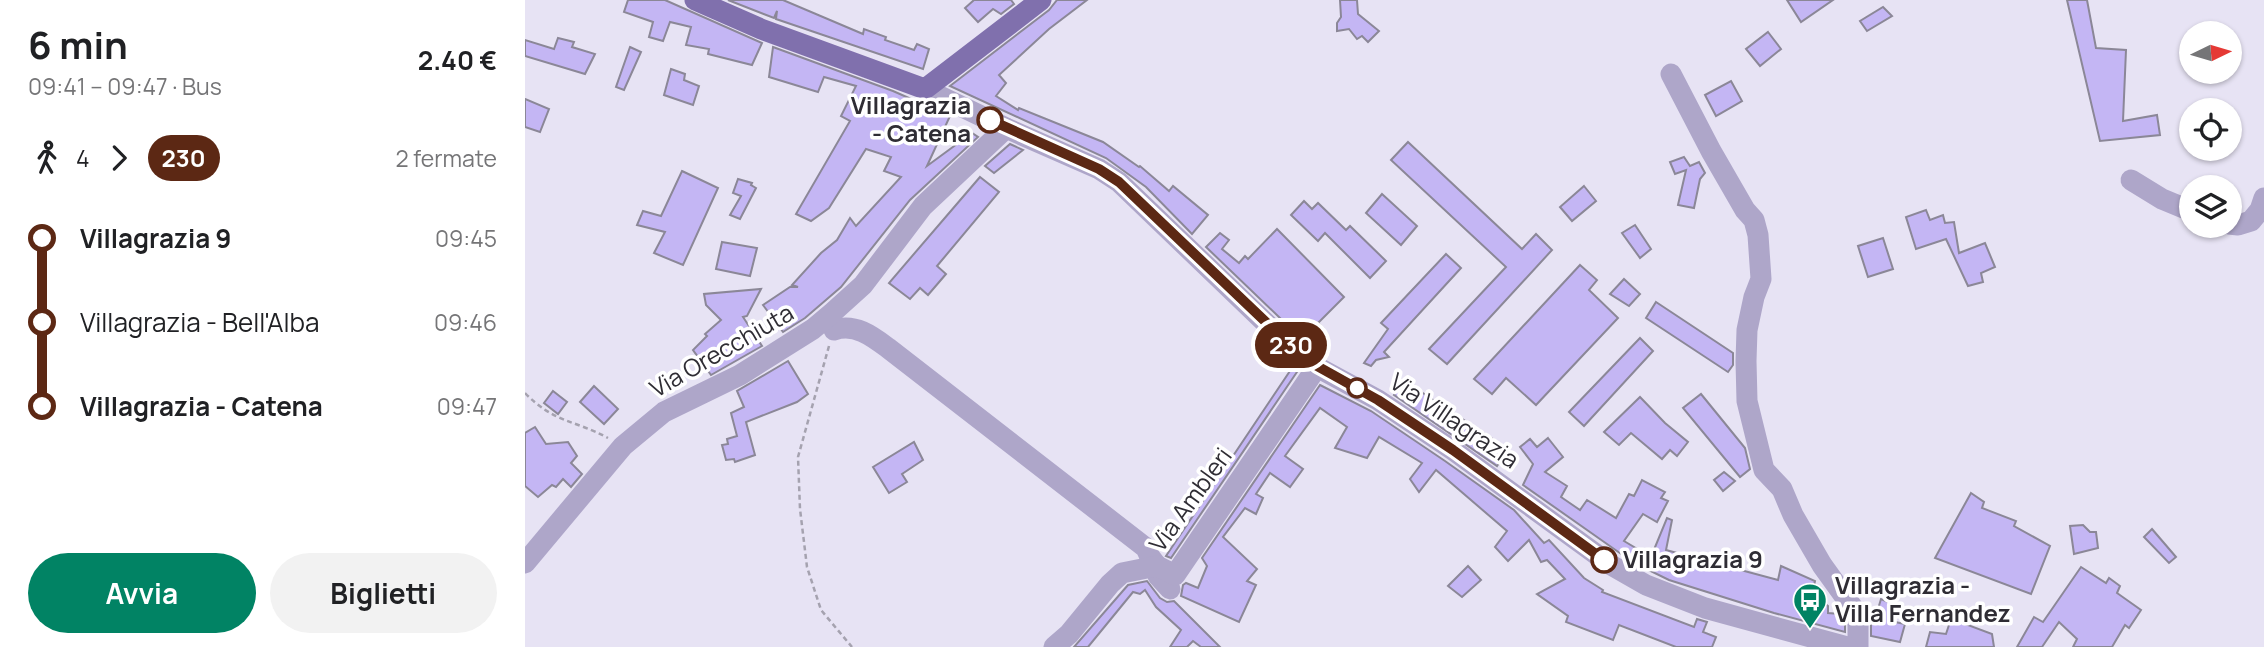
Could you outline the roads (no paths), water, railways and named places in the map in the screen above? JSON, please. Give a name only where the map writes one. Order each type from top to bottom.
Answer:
[{"type":"main road","points":[[695,0],[761,29],[925,89],[1041,0]]},
{"type":"street","points":[[1671,74],[1711,151],[1745,210],[1754,220],[1758,234],[1761,279],[1747,330],[1747,401],[1764,470],[1783,489],[1793,515],[1822,565],[1858,615],[1858,647]]},
{"type":"street","name":"Via Villagrazia","points":[[925,89],[1099,169],[1119,182],[1272,328],[1317,366],[1378,400],[1443,443],[1611,565],[1646,585],[1705,608],[1847,647]]},
{"type":"street","name":"Via Orecchiuta","points":[[525,563],[623,446],[664,412],[740,375],[813,329],[863,285],[923,206],[1006,128]]},
{"type":"street","points":[[2131,180],[2179,206]]},
{"type":"street","points":[[2242,223],[2251,222],[2260,210],[2264,198]]},
{"type":"street","points":[[834,330],[843,327],[867,332],[1146,548],[1157,565],[1158,576],[1170,589]]},
{"type":"street","name":"Via Ambleri","points":[[1054,647],[1069,634],[1122,573],[1157,565],[1175,575],[1317,366]]},
{"type":"place","name":"Villagrazia - Catena","points":[[990,120]]},
{"type":"place","name":"Villagrazia 9","points":[[1604,560]]},
{"type":"place","name":"Villagrazia - Villa Fernandez","points":[[1810,630]]}]
